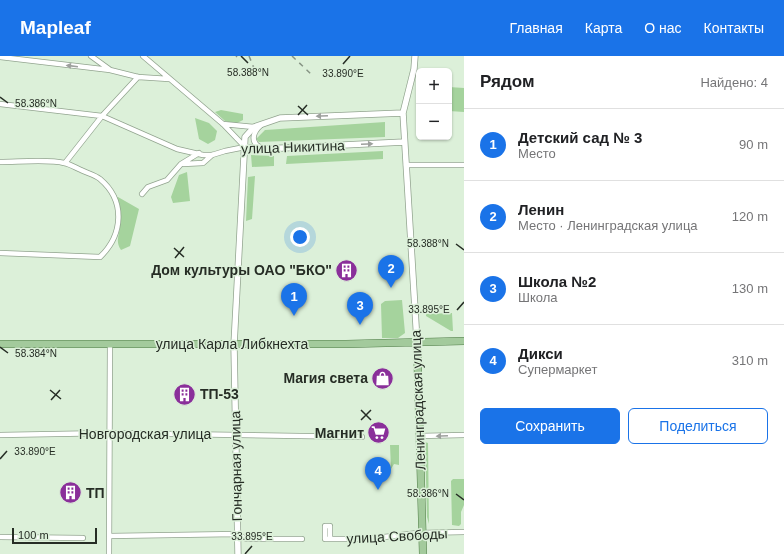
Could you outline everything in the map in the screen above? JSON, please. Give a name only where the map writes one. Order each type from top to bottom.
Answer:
[{"type":"main road","name":"улица Карла Либкнехта","points":[[0,344],[234,345],[464,341]]},
{"type":"main road","name":"Ленинградская улица","points":[[417,342],[423,554]]},
{"type":"street","points":[[91,56],[110,70]]},
{"type":"street","points":[[143,56],[223,124],[244,147]]},
{"type":"street","name":"Ленинградская улица","points":[[415,56],[414,69],[403,113],[417,342]]},
{"type":"street","points":[[0,57],[110,70],[138,77],[169,79]]},
{"type":"street","points":[[65,163],[102,116],[138,77]]},
{"type":"street","name":"улица Никитина","points":[[0,104],[102,116],[177,149],[212,155],[244,147],[263,148],[404,142]]},
{"type":"street","name":"улица Никитина","points":[[245,137],[254,128],[266,122],[280,118],[403,113]]},
{"type":"street","points":[[263,148],[254,143],[253,138],[257,128],[266,122]]},
{"type":"street","points":[[223,124],[254,128]]},
{"type":"street","name":"Гончарная улица","points":[[238,554],[234,345],[245,137]]},
{"type":"street","points":[[142,194],[148,187],[167,180],[181,164],[199,153]]},
{"type":"street","points":[[181,164],[203,163],[212,155]]},
{"type":"street","points":[[0,162],[65,163],[99,178],[109,188],[119,214],[120,223],[110,247],[100,257],[0,253]]},
{"type":"street","points":[[406,165],[464,165]]},
{"type":"street","points":[[109,554],[110,344]]},
{"type":"street","name":"Новгородская улица","points":[[0,435],[110,433],[362,437]]},
{"type":"street","points":[[419,436],[464,435]]},
{"type":"street","name":"улица Свободы","points":[[330,539],[367,539],[422,533],[464,532]]},
{"type":"street","points":[[109,536],[237,534],[246,539],[302,539]]},
{"type":"street","points":[[0,537],[83,538]]},
{"type":"green space","points":[[452,87],[464,88],[464,112],[452,111]]},
{"type":"green space","points":[[221,110],[243,114],[243,120],[235,124],[225,121],[215,112]]},
{"type":"green space","points":[[195,118],[209,123],[217,131],[215,140],[208,144],[199,139]]},
{"type":"green space","points":[[385,122],[385,137],[259,142],[256,139],[265,130]]},
{"type":"green space","points":[[383,151],[383,159],[286,164],[287,156]]},
{"type":"green space","points":[[251,155],[274,156],[274,166],[252,167]]},
{"type":"green space","points":[[187,172],[190,201],[173,203],[171,197],[179,175]]},
{"type":"green space","points":[[255,176],[252,219],[246,221],[248,177]]},
{"type":"green space","points":[[118,197],[139,209],[130,246],[121,250],[118,243],[120,216],[115,199]]},
{"type":"green space","points":[[402,300],[405,333],[398,338],[382,338],[381,304],[385,301]]},
{"type":"green space","points":[[452,313],[453,331],[426,316],[426,314]]},
{"type":"green space","points":[[425,442],[428,443],[429,524],[427,517]]},
{"type":"green space","points":[[390,445],[399,445],[399,465],[394,464],[391,469]]},
{"type":"green space","points":[[453,479],[464,479],[464,505],[461,512],[461,524],[459,526],[452,525],[451,481]]},
{"type":"railway","points":[[249,56],[256,73]]},
{"type":"railway","points":[[292,56],[311,74]]},
{"type":"place","name":"Дом культуры ОАО \"БКО\"","points":[[347,270]]},
{"type":"place","name":"Ленин","points":[[391,288]]},
{"type":"place","name":"Детский сад № 3","points":[[294,316]]},
{"type":"place","name":"Школа №2","points":[[360,325]]},
{"type":"place","name":"Магия света","points":[[383,378]]},
{"type":"place","name":"ТП-53","points":[[185,394]]},
{"type":"place","name":"Магнит","points":[[379,433]]},
{"type":"place","name":"Дикси","points":[[378,490]]},
{"type":"place","name":"ТП","points":[[71,493]]}]
